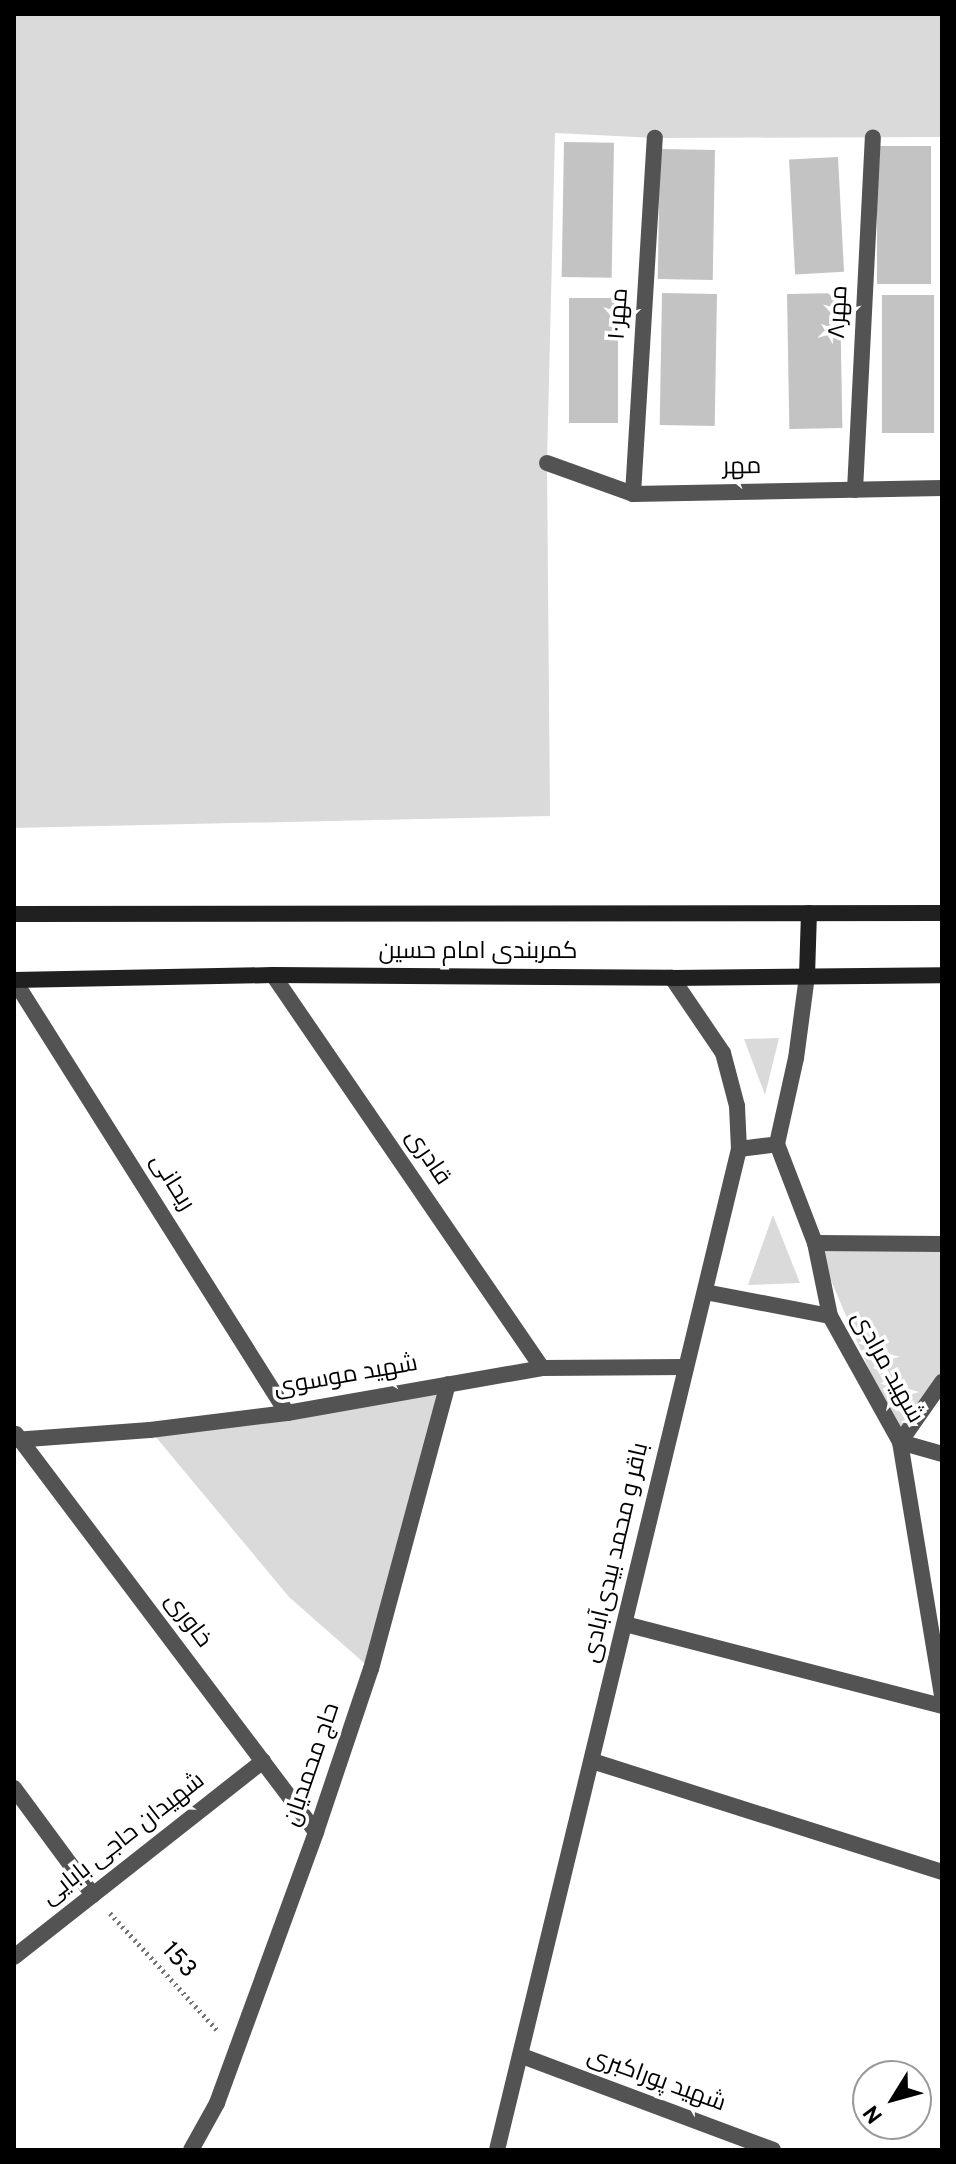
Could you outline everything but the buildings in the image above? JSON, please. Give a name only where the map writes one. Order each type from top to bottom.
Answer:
[{"type":"main road","points":[[807,976],[809,913]]},
{"type":"main road","name":"کمربندی امام حسین","points":[[14,914],[942,913]]},
{"type":"main road","name":"کمربندی امام حسین","points":[[14,980],[273,975],[672,978],[942,975]]},
{"type":"street","name":"مهر۸","points":[[855,490],[873,137]]},
{"type":"street","name":"مهر۱۰","points":[[633,494],[655,138]]},
{"type":"street","name":"مهر","points":[[547,463],[633,494],[942,488]]},
{"type":"street","name":"قادری","points":[[273,975],[542,1368]]},
{"type":"street","points":[[739,1149],[777,1144],[787,1109],[807,976]]},
{"type":"street","name":"باقر و محمد بیدی‌آبادی","points":[[497,2150],[739,1149],[737,1106],[723,1053],[672,978]]},
{"type":"street","name":"ریحانی","points":[[14,980],[287,1413]]},
{"type":"street","name":"شهید مرادی","points":[[777,1144],[815,1243],[830,1316],[900,1442],[942,1696]]},
{"type":"street","points":[[815,1243],[942,1244]]},
{"type":"street","points":[[705,1292],[830,1316]]},
{"type":"street","name":"شهید موسوی","points":[[16,1437],[150,1430],[287,1413],[542,1368],[686,1367]]},
{"type":"street","points":[[942,1382],[900,1442],[942,1454]]},
{"type":"street","name":"حاج محمدیان","points":[[191,2150],[217,2103],[316,1832],[371,1669],[448,1384]]},
{"type":"street","name":"خاوری","points":[[16,1437],[316,1832]]},
{"type":"street","points":[[625,1624],[942,1706]]},
{"type":"street","name":"شهیدان حاجی بابایی","points":[[14,1957],[263,1761]]},
{"type":"street","points":[[592,1761],[942,1872]]},
{"type":"street","points":[[14,1788],[93,1895]]},
{"type":"street","name":"شهید پوراکبری","points":[[522,2056],[773,2150]]},
{"type":"path","name":"153","points":[[93,1895],[236,2051]]},
{"type":"shaded area","points":[[14,14],[942,14],[942,137],[655,138],[555,133],[547,463],[550,816],[14,828]]},
{"type":"shaded area","points":[[779,1038],[765,1095],[744,1039]]},
{"type":"shaded area","points":[[773,1215],[800,1283],[748,1285]]},
{"type":"shaded area","points":[[815,1243],[942,1244],[942,1382],[900,1442]]},
{"type":"shaded area","points":[[448,1384],[371,1669],[289,1597],[150,1430]]}]
